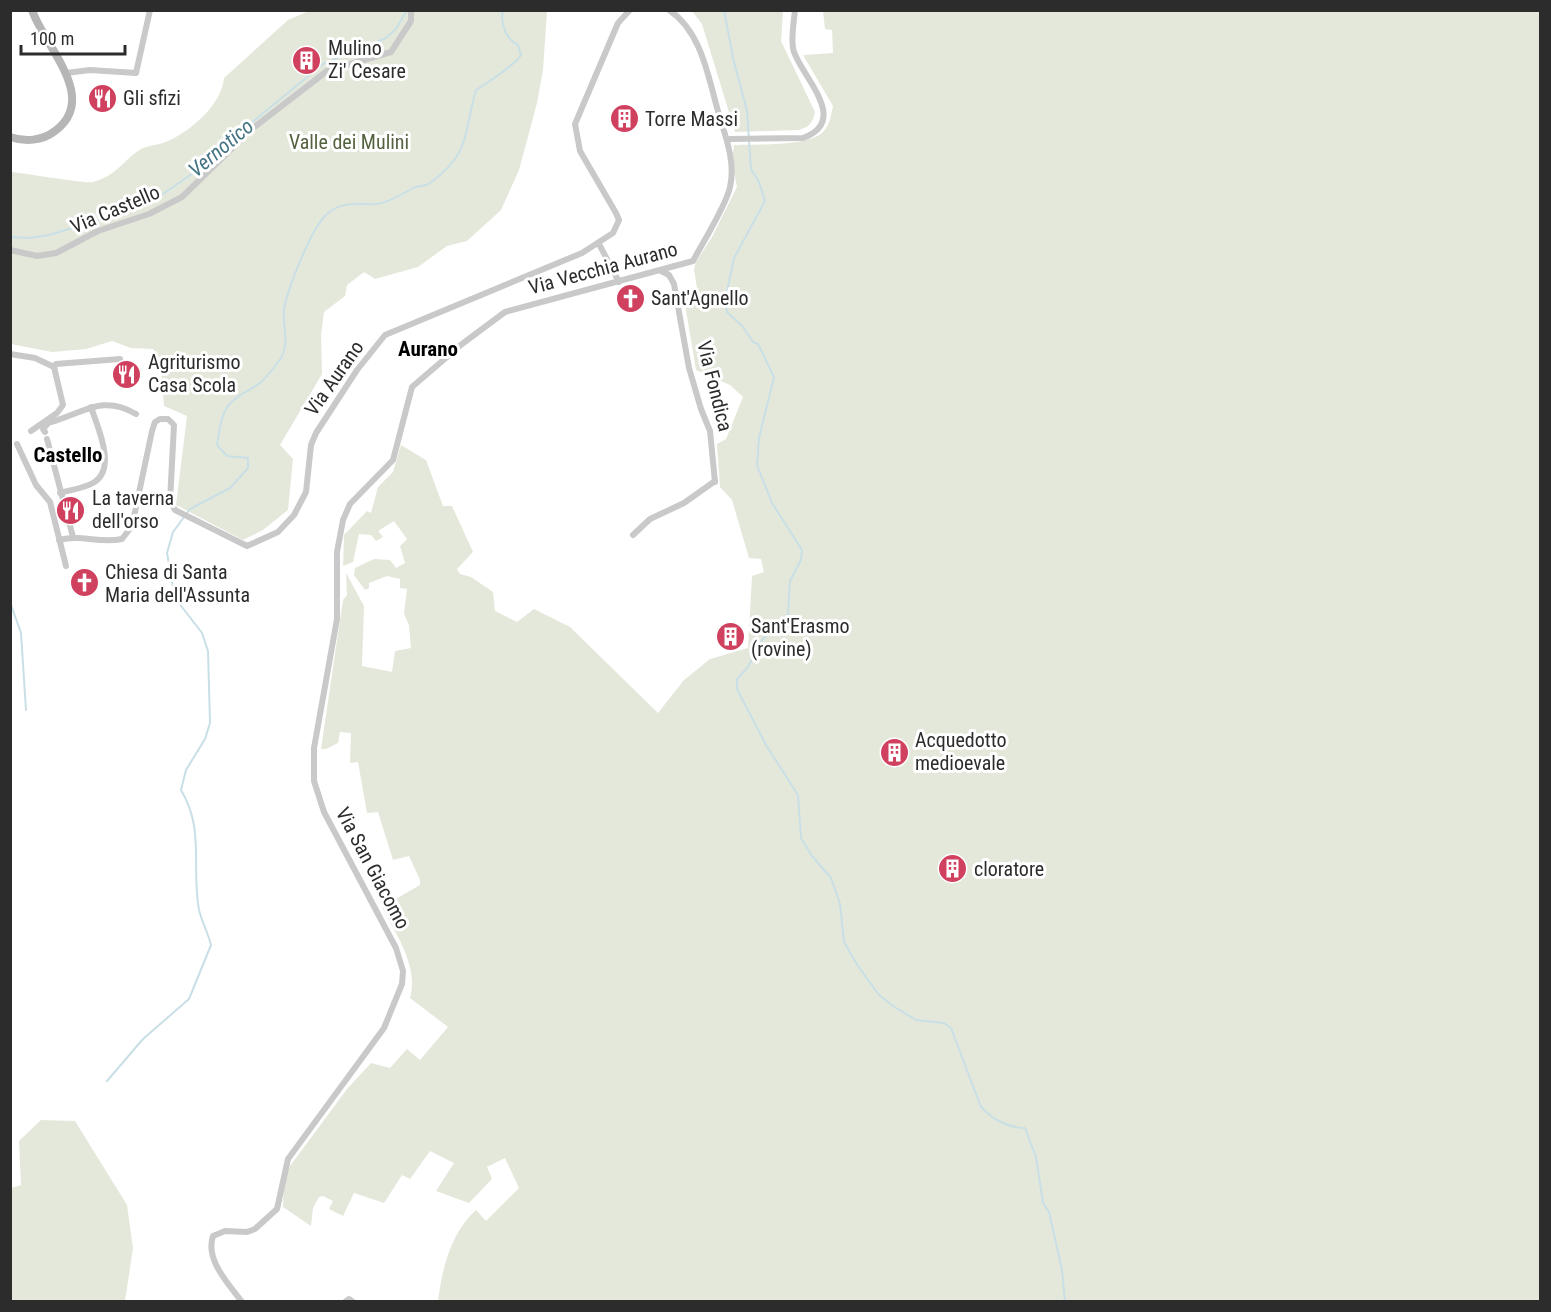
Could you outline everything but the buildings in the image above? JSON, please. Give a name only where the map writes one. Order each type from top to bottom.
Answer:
[{"type":"main road","points":[[10,137],[32,140],[47,136],[68,119],[72,96],[66,73],[32,10]]},
{"type":"street","points":[[66,73],[90,70],[136,73],[150,10]]},
{"type":"street","name":"Via Aurano","points":[[73,537],[86,537],[108,542],[122,539],[132,526],[152,431],[155,422],[160,419],[168,420],[174,425],[170,501],[175,510],[247,546],[254,544],[288,524],[306,492],[311,445],[316,433],[357,370],[385,335],[582,253],[613,233],[619,220],[580,151],[575,124],[586,93],[618,23],[630,10]]},
{"type":"street","points":[[669,10],[688,27],[703,59],[712,80],[718,110],[729,139],[795,139],[811,136],[822,123],[822,102],[794,51],[795,10]]},
{"type":"street","name":"Via Castello","points":[[10,250],[37,256],[56,253],[98,231],[149,214],[182,198],[253,128],[327,71],[390,52],[403,37],[412,12]]},
{"type":"street","name":"Via Vecchia Aurano","points":[[416,382],[505,312],[693,261],[730,188],[729,139]]},
{"type":"street","points":[[599,244],[619,282]]},
{"type":"street","name":"Via Fondica","points":[[633,535],[650,519],[684,503],[715,481],[710,431],[689,368],[674,284],[669,275],[661,271]]},
{"type":"street","points":[[10,354],[35,358],[54,367]]},
{"type":"street","points":[[54,367],[56,364],[120,359]]},
{"type":"street","points":[[54,367],[63,405],[44,429],[73,537],[59,540]]},
{"type":"street","name":"Via San Giacomo","points":[[242,1302],[221,1275],[210,1244],[213,1236],[225,1231],[246,1232],[255,1229],[277,1209],[281,1182],[288,1159],[384,1028],[402,984],[403,971],[396,948],[324,812],[314,780],[314,748],[337,619],[338,552],[343,520],[356,496],[393,460],[412,387],[416,382]]},
{"type":"street","points":[[31,431],[52,419],[108,403],[136,414]]},
{"type":"street","points":[[60,493],[95,482],[104,469],[100,434],[91,407]]},
{"type":"street","points":[[18,444],[36,485],[50,502],[66,566]]},
{"type":"street","points":[[345,1302],[350,1299],[353,1302]]},
{"type":"green space","name":"Valle dei Mulini","points":[[309,11],[547,11],[543,70],[537,103],[519,170],[501,210],[467,241],[447,246],[418,267],[375,279],[364,272],[347,285],[345,296],[324,312],[321,335],[322,374],[280,445],[293,459],[288,510],[263,530],[243,540],[176,505],[187,416],[164,406],[161,371],[153,349],[131,348],[112,341],[86,349],[52,352],[11,344],[11,172],[88,182],[102,179],[141,149],[168,141],[195,124],[218,97],[224,78],[288,20]]},
{"type":"green space","points":[[692,11],[783,11],[781,41],[815,112],[810,124],[799,130],[735,132],[702,24]]},
{"type":"green space","points":[[823,11],[1540,11],[1540,1301],[438,1301],[449,1252],[467,1219],[476,1210],[486,1221],[519,1188],[505,1158],[487,1167],[492,1179],[469,1203],[436,1191],[454,1163],[430,1151],[410,1179],[402,1175],[384,1203],[354,1193],[343,1216],[329,1209],[333,1201],[323,1196],[319,1197],[313,1208],[311,1226],[283,1207],[284,1179],[290,1166],[347,1089],[371,1063],[390,1068],[407,1049],[420,1060],[448,1027],[410,998],[412,986],[409,963],[382,907],[420,885],[420,880],[409,856],[393,860],[378,812],[367,813],[358,762],[350,763],[351,733],[340,732],[338,743],[321,749],[343,600],[347,595],[346,573],[364,606],[362,666],[392,672],[395,651],[411,648],[409,625],[404,614],[407,589],[400,588],[400,579],[387,576],[369,583],[369,588],[365,590],[354,575],[355,568],[374,559],[390,560],[396,568],[405,563],[400,546],[407,539],[394,521],[378,531],[383,537],[376,541],[371,535],[359,534],[353,562],[343,566],[344,535],[367,511],[371,513],[378,487],[393,472],[401,445],[426,460],[443,506],[452,506],[473,552],[457,569],[460,574],[471,577],[493,592],[495,611],[517,622],[534,609],[570,627],[658,713],[684,680],[710,659],[748,648],[752,576],[764,572],[761,559],[749,558],[732,500],[720,487],[717,444],[726,439],[743,397],[730,385],[696,370],[684,298],[698,295],[694,269],[696,262],[712,237],[737,187],[732,162],[734,145],[780,144],[805,140],[823,132],[830,120],[833,106],[803,55],[833,53],[832,30],[825,29]]},
{"type":"green space","points":[[41,1120],[75,1121],[127,1205],[133,1248],[125,1301],[11,1301],[11,1188],[21,1185],[19,1141]]},
{"type":"waterway","name":"Vernotico","points":[[10,237],[29,238],[49,235],[135,209],[153,201],[219,155],[239,133],[323,64],[386,38],[396,29],[407,10]]},
{"type":"waterway","points":[[107,1081],[143,1039],[189,999],[211,945],[199,910],[193,819],[181,790],[186,770],[205,739],[210,723],[208,651],[202,633],[175,598],[167,553],[173,532],[190,509],[230,488],[248,468],[248,458],[227,456],[217,445],[222,420],[231,402],[261,382],[284,352],[286,300],[301,259],[320,222],[338,207],[350,204],[381,203],[415,187],[428,184],[453,162],[464,141],[476,90],[508,68],[521,55],[518,45],[510,39],[505,30],[502,21],[503,10]]},
{"type":"waterway","points":[[724,10],[733,58],[747,111],[751,169],[759,182],[765,201],[734,258],[725,301],[727,312],[743,327],[753,342],[758,344],[774,377],[759,438],[757,465],[772,503],[802,550],[801,560],[790,581],[788,614],[762,640],[748,667],[737,679],[737,689],[766,745],[798,795],[801,838],[812,856],[831,878],[840,904],[844,942],[858,966],[879,995],[893,1006],[916,1020],[944,1023],[951,1028],[981,1107],[1001,1122],[1025,1128],[1036,1157],[1043,1203],[1049,1212],[1062,1270],[1065,1302]]},
{"type":"waterway","points":[[10,602],[21,633],[26,710]]},
{"type":"place","name":"Mulino Zi' Cesare","points":[[307,60]]},
{"type":"place","name":"Gli sfizi","points":[[102,98]]},
{"type":"place","name":"Torre Massi","points":[[624,119]]},
{"type":"place","name":"Sant'Agnello","points":[[630,298]]},
{"type":"place","name":"Agriturismo Casa Scola","points":[[127,374]]},
{"type":"place","name":"La taverna dell'orso","points":[[71,510]]},
{"type":"place","name":"Chiesa di Santa Maria dell'Assunta","points":[[84,583]]},
{"type":"place","name":"Sant'Erasmo (rovine)","points":[[730,637]]},
{"type":"place","name":"Acquedotto medioevale","points":[[894,752]]},
{"type":"place","name":"cloratore","points":[[953,869]]},
{"type":"district","name":"Aurano","points":[[428,349]]},
{"type":"district","name":"Castello","points":[[68,455]]}]
